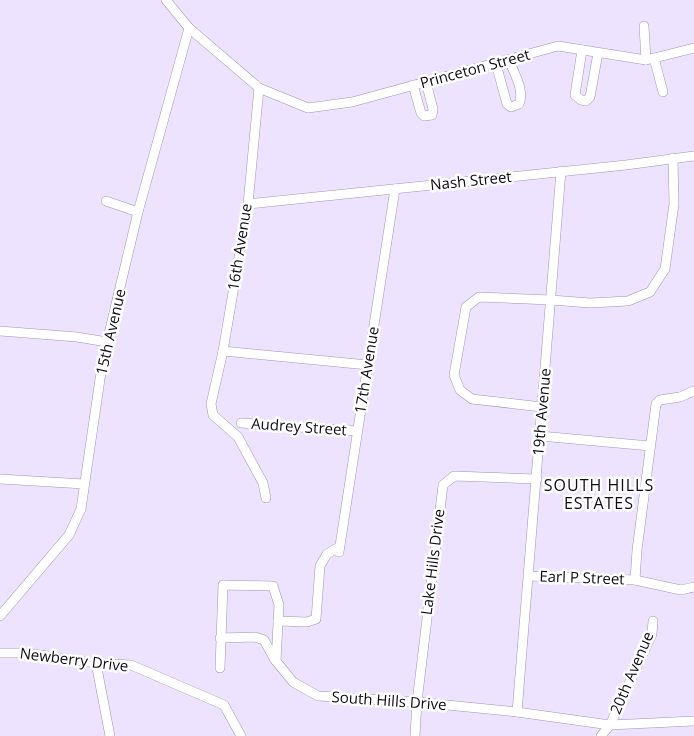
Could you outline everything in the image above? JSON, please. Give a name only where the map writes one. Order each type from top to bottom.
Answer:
[{"type":"street","name":"Princeton Street","points":[[166,0],[189,28],[259,88],[308,108],[352,102],[558,46],[650,59],[694,48]]},
{"type":"street","points":[[644,26],[650,59],[663,92]]},
{"type":"street","name":"15th Avenue","points":[[0,616],[69,535],[80,509],[107,342],[138,212],[189,28]]},
{"type":"street","points":[[582,50],[575,95],[581,100],[586,101],[590,97],[598,53]]},
{"type":"street","points":[[496,64],[507,104],[511,107],[515,106],[520,104],[522,99],[510,60]]},
{"type":"street","points":[[413,85],[421,113],[424,116],[432,115],[433,109],[426,82]]},
{"type":"street","name":"16th Avenue","points":[[259,88],[248,204],[223,351],[210,404],[213,415],[238,437],[263,483],[266,498]]},
{"type":"street","name":"Nash Street","points":[[248,204],[561,172],[694,156]]},
{"type":"street","points":[[542,408],[472,399],[460,390],[454,375],[466,307],[479,297],[590,303],[628,301],[650,292],[665,269],[674,204],[673,158]]},
{"type":"street","name":"19th Avenue","points":[[517,712],[561,172]]},
{"type":"street","name":"17th Avenue","points":[[278,621],[307,622],[316,620],[320,566],[328,554],[339,549],[395,189]]},
{"type":"street","points":[[106,201],[138,212]]},
{"type":"street","points":[[0,331],[77,337],[107,342]]},
{"type":"street","points":[[223,351],[368,365]]},
{"type":"street","points":[[635,580],[637,550],[656,404],[660,400],[680,397],[694,392]]},
{"type":"street","name":"Audrey Street","points":[[241,423],[357,432]]},
{"type":"street","points":[[540,436],[650,446]]},
{"type":"street","name":"Lake Hills Drive","points":[[415,736],[416,702],[443,485],[454,476],[537,479]]},
{"type":"street","points":[[0,479],[84,484]]},
{"type":"street","name":"Earl P Street","points":[[528,576],[635,580],[681,590],[694,587]]},
{"type":"street","points":[[220,668],[223,585],[273,586],[279,605],[276,661]]},
{"type":"street","name":"20th Avenue","points":[[601,736],[610,725],[652,634],[653,621]]},
{"type":"street","name":"South Hills Drive","points":[[220,638],[255,638],[264,640],[276,661],[293,682],[318,696],[416,702],[517,712],[610,725],[694,721]]},
{"type":"street","name":"Newberry Drive","points":[[0,653],[26,653],[96,663],[131,665],[224,705],[241,736]]},
{"type":"street","points":[[96,663],[110,736]]},
{"type":"district","name":"SOUTH HILLS ESTATES","points":[[599,494]]}]
